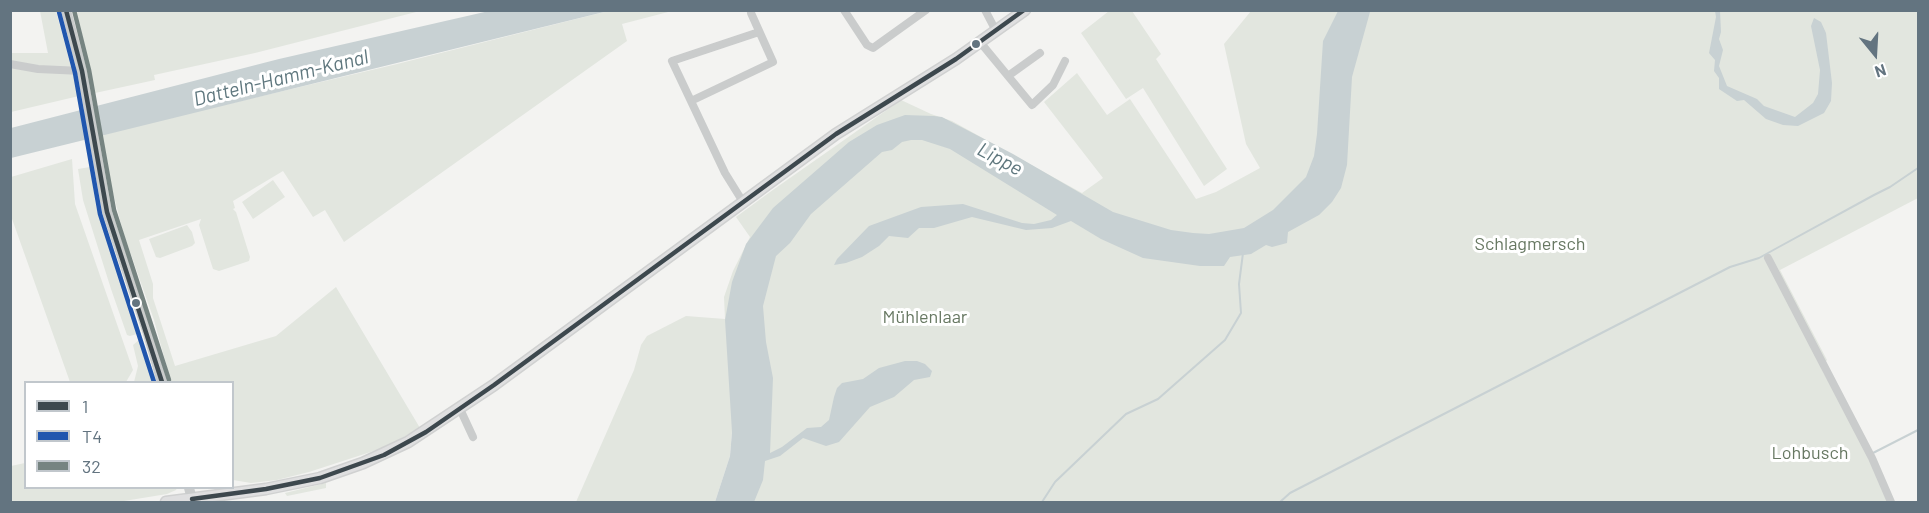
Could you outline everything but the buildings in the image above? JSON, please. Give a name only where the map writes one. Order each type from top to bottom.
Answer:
[{"type":"main road","points":[[166,502],[191,493],[266,489],[347,469],[394,450],[460,409],[836,134],[980,42],[1025,10]]},
{"type":"street","points":[[66,10],[81,70],[110,222],[162,381]]},
{"type":"street","points":[[844,10],[867,45],[873,48],[926,10]]},
{"type":"street","points":[[985,10],[996,31]]},
{"type":"street","points":[[691,101],[772,62],[751,13]]},
{"type":"street","points":[[743,202],[724,173],[672,61],[759,32]]},
{"type":"street","points":[[980,42],[1032,105],[1053,85],[1065,61]]},
{"type":"street","points":[[1008,76],[1040,53]]},
{"type":"street","points":[[10,64],[38,69],[81,70]]},
{"type":"street","points":[[1768,258],[1872,458],[1891,502]]},
{"type":"street","points":[[460,409],[473,437]]},
{"type":"green space","points":[[77,10],[420,11],[255,53],[154,75],[155,80],[95,93]]},
{"type":"green space","points":[[40,11],[56,11],[79,96],[11,112],[10,53],[48,53]]},
{"type":"green space","points":[[608,11],[672,11],[622,24],[627,41],[344,242],[325,210],[313,217],[283,171],[233,201],[235,208],[233,209],[236,212],[250,257],[249,261],[219,271],[213,269],[199,225],[201,219],[139,240],[153,284],[153,298],[175,366],[276,336],[336,287],[420,428],[386,447],[309,472],[277,480],[251,483],[234,480],[234,381],[171,381],[154,320],[123,232],[105,161],[101,134]]},
{"type":"green space","points":[[1109,11],[1132,11],[1161,54],[1156,59],[1227,169],[1204,186],[1143,88],[1126,99],[1081,33]]},
{"type":"green space","points":[[1251,11],[1918,11],[1918,198],[1780,270],[1827,360],[1821,368],[1855,430],[1889,502],[719,502],[736,443],[732,432],[730,456],[715,502],[576,502],[634,370],[641,345],[647,336],[686,316],[725,319],[724,297],[733,271],[750,237],[736,217],[770,192],[901,100],[952,121],[1082,193],[1103,178],[1044,102],[1077,73],[1107,115],[1130,99],[1196,199],[1216,192],[1260,168],[1246,144],[1224,44]]},
{"type":"green space","points":[[72,159],[75,204],[133,370],[127,381],[70,381],[11,216],[11,177]]},
{"type":"green space","points":[[90,167],[96,206],[137,334],[130,336],[127,335],[111,289],[83,200],[78,169]]},
{"type":"green space","points":[[273,180],[285,197],[253,219],[242,202]]},
{"type":"green space","points":[[187,225],[195,243],[160,258],[156,257],[149,239]]},
{"type":"green space","points":[[139,340],[158,381],[134,381],[138,366],[133,345]]},
{"type":"green space","points":[[24,463],[24,489],[176,489],[167,494],[118,502],[11,502],[11,466]]},
{"type":"green space","points":[[326,483],[326,488],[287,496],[285,493]]},
{"type":"water","name":"Lippe","points":[[1369,10],[1370,12],[1352,77],[1347,165],[1341,188],[1332,202],[1319,215],[1288,232],[1287,243],[1272,247],[1266,245],[1251,254],[1230,257],[1224,266],[1200,266],[1143,258],[1101,239],[1071,221],[1052,228],[1026,230],[972,217],[934,228],[919,228],[908,238],[889,236],[862,257],[834,265],[869,226],[921,207],[963,204],[1022,223],[1034,224],[1051,220],[1057,215],[950,149],[922,140],[911,140],[902,142],[892,150],[882,152],[811,214],[790,243],[776,256],[763,306],[766,342],[773,378],[770,453],[807,428],[821,427],[829,420],[837,388],[842,383],[863,379],[879,368],[905,361],[925,364],[932,371],[930,377],[914,380],[894,397],[870,407],[839,442],[826,446],[803,438],[780,456],[765,461],[763,480],[754,502],[715,502],[730,456],[732,432],[725,320],[732,282],[746,244],[773,208],[849,142],[877,125],[905,115],[942,117],[1013,154],[1113,212],[1171,230],[1193,233],[1209,234],[1244,228],[1273,210],[1306,177],[1314,156],[1317,134],[1323,41],[1338,11]]},
{"type":"water","name":"Datteln-Hamm-Kanal","points":[[489,11],[608,11],[11,158],[11,128],[279,59]]},
{"type":"water","points":[[1715,11],[1720,11],[1719,39],[1723,50],[1719,66],[1727,86],[1757,99],[1764,106],[1795,117],[1813,103],[1818,94],[1820,70],[1811,26],[1814,18],[1821,22],[1826,33],[1832,83],[1831,101],[1824,113],[1798,126],[1783,125],[1766,119],[1744,100],[1737,101],[1719,89],[1719,78],[1714,71],[1715,60],[1709,53],[1716,17]]},
{"type":"waterway","points":[[1280,502],[1290,493],[1730,267],[1759,258],[1890,187],[1918,168]]},
{"type":"waterway","points":[[1042,502],[1055,482],[1126,414],[1158,399],[1225,340],[1241,313],[1239,284],[1243,253]]},
{"type":"waterway","points":[[1873,453],[1918,430]]},
{"type":"transit line","name":"1","points":[[66,10],[82,71],[107,212],[162,381]]},
{"type":"transit line","name":"32","points":[[74,10],[89,70],[114,210],[169,380]]},
{"type":"transit line","name":"1","points":[[192,499],[266,489],[320,478],[384,455],[426,432],[494,385],[836,134],[956,59],[1024,10]]},
{"type":"transit line","name":"T4","points":[[59,12],[75,73],[100,214],[154,381]]},
{"type":"park label","name":"Schlagmersch","points":[[1530,244]]},
{"type":"park label","name":"Mühlenlaar","points":[[925,317]]},
{"type":"park label","name":"Lohbusch","points":[[1810,453]]}]
